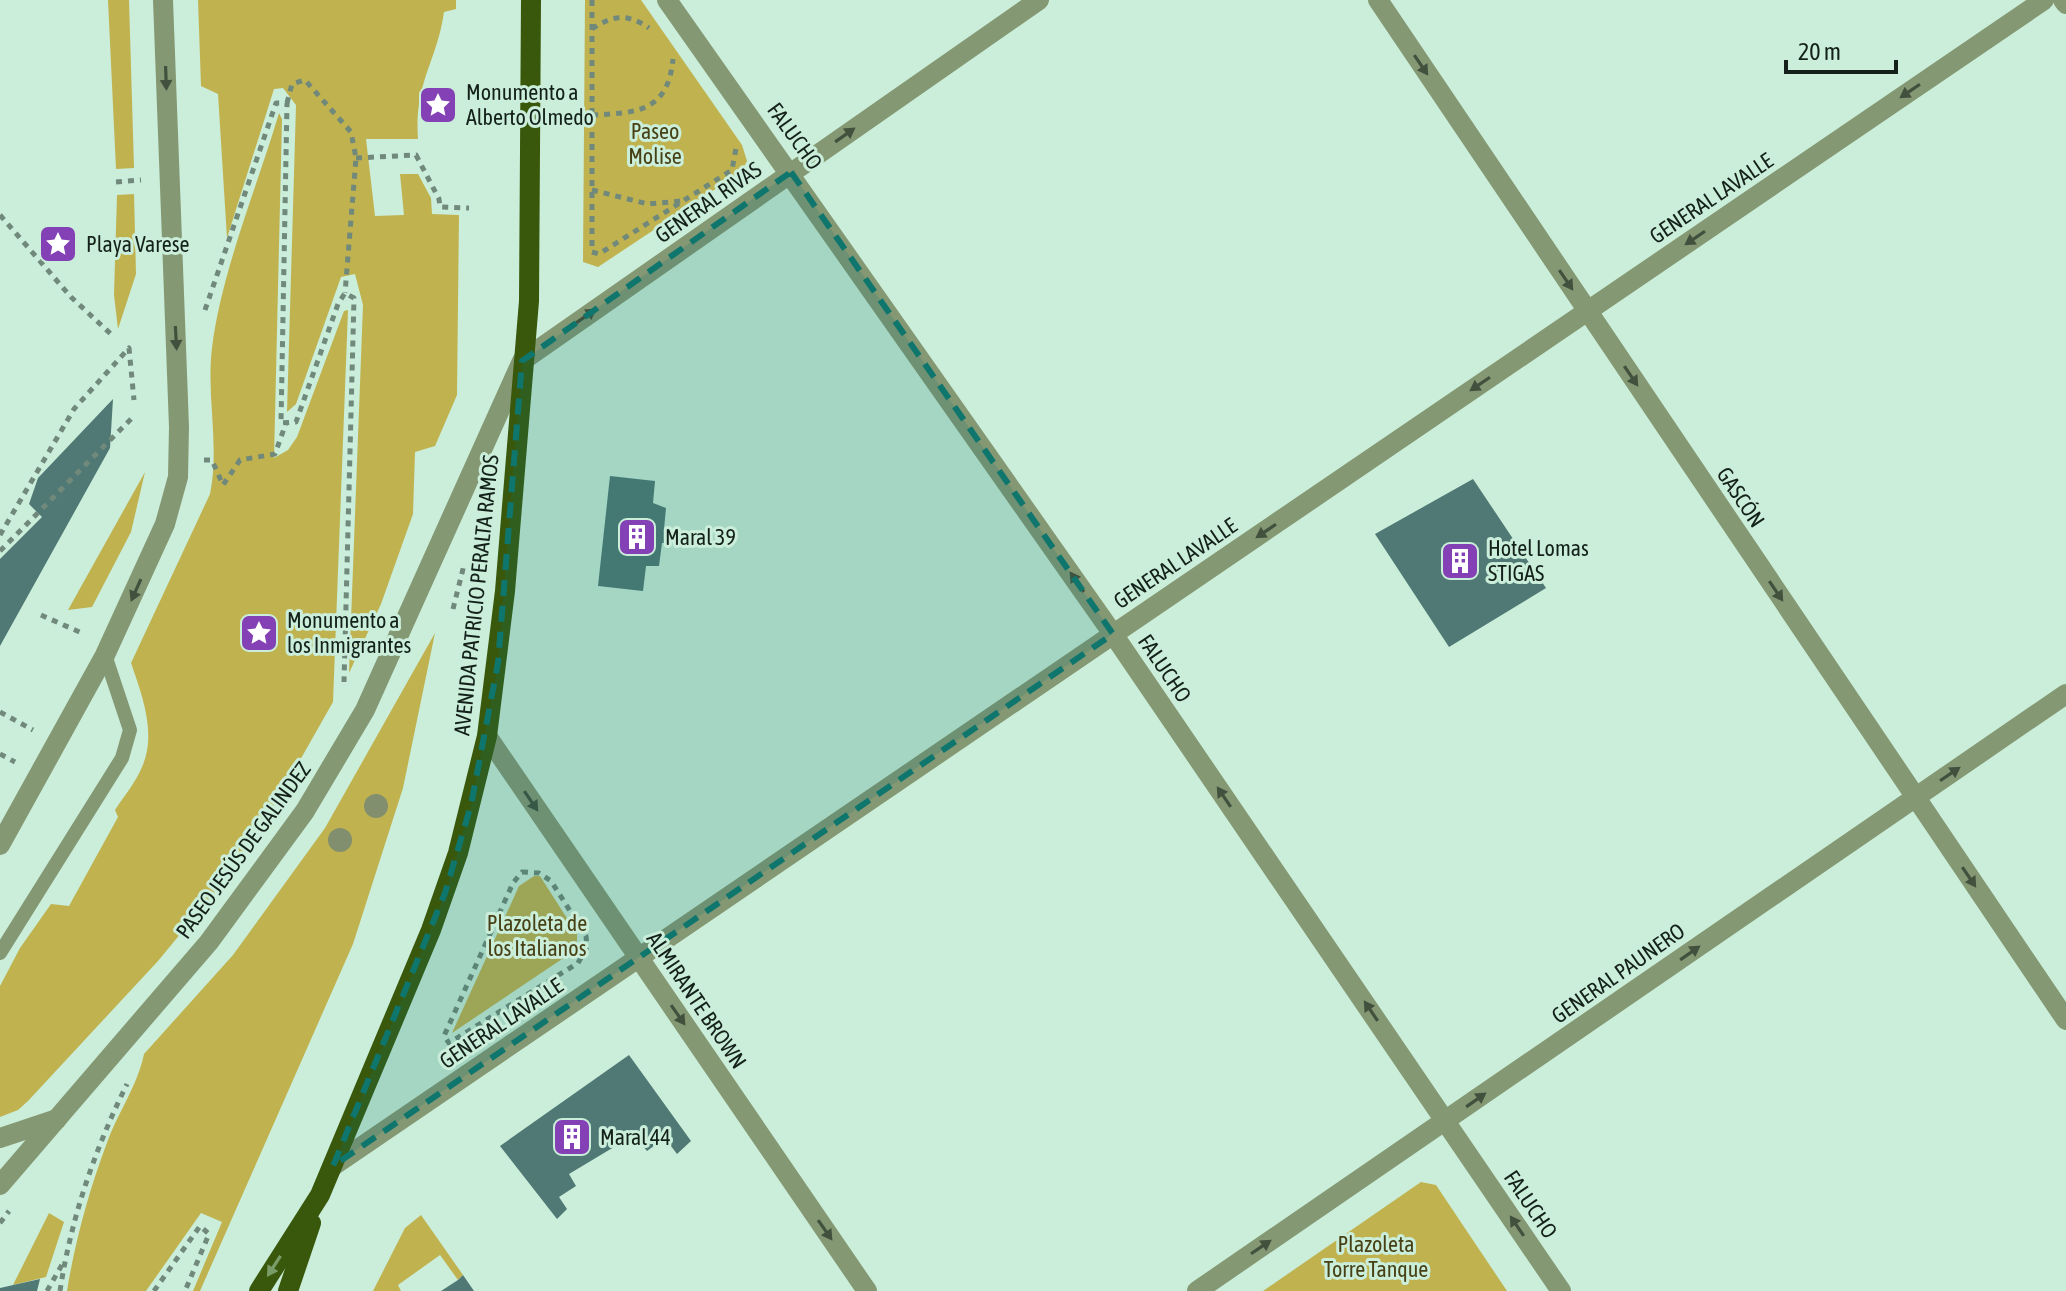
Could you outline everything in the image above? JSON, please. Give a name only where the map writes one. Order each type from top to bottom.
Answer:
[{"type":"main road","name":"AVENIDA PATRICIO PERALTA RAMOS","points":[[259,1291],[320,1195],[333,1166],[445,893],[487,736],[505,591],[529,301],[531,0]]},
{"type":"main road","points":[[288,1291],[320,1195]]},
{"type":"street","points":[[0,845],[105,655],[165,524],[180,456],[163,0]]},
{"type":"street","name":"FALUCHO","points":[[667,0],[791,172],[1113,634],[1561,1291]]},
{"type":"street","name":"GENERAL RIVAS","points":[[522,361],[1039,0]]},
{"type":"street","name":"GASCÓN","points":[[1378,0],[2066,1020]]},
{"type":"street","name":"GENERAL LAVALLE","points":[[333,1166],[2044,0]]},
{"type":"street","name":"PASEO JESÚS DE GALINDEZ","points":[[0,1185],[209,942],[305,811],[365,710],[522,361]]},
{"type":"street","name":"GENERAL PAUNERO","points":[[1197,1291],[2066,694]]},
{"type":"street","name":"ALMIRANTE BROWN","points":[[487,736],[867,1291]]},
{"type":"street","points":[[0,1138],[57,1119]]},
{"type":"lane","points":[[0,953],[122,758],[130,730],[105,655]]},
{"type":"path","points":[[592,0],[592,252],[599,254],[732,170],[737,151],[729,139]]},
{"type":"path","points":[[592,29],[608,18],[622,16],[653,31],[639,10]]},
{"type":"path","points":[[667,49],[681,70]]},
{"type":"path","points":[[592,115],[635,112],[653,103],[669,85],[673,59]]},
{"type":"path","points":[[305,80],[351,132],[356,158],[345,293],[338,304],[296,422],[281,423],[287,103],[292,84],[305,80]]},
{"type":"path","points":[[204,313],[276,103],[287,103]]},
{"type":"path","points":[[356,158],[416,155],[439,199],[440,207],[469,208]]},
{"type":"path","points":[[116,182],[142,180]]},
{"type":"path","points":[[592,190],[638,203],[682,201]]},
{"type":"path","points":[[0,215],[71,297],[113,336]]},
{"type":"path","points":[[344,684],[354,298],[345,293]]},
{"type":"path","points":[[0,535],[74,409],[129,348],[134,400]]},
{"type":"path","points":[[0,551],[133,417]]},
{"type":"path","points":[[195,460],[212,460],[223,485],[240,460],[275,454],[286,423]]},
{"type":"path","points":[[453,609],[464,564]]},
{"type":"path","points":[[41,615],[88,636]]},
{"type":"path","points":[[0,712],[38,733]]},
{"type":"path","points":[[0,754],[19,765]]},
{"type":"path","points":[[522,872],[539,873],[551,881],[586,936],[587,947],[578,963],[449,1043],[444,1036],[513,883],[522,872]]},
{"type":"path","points":[[60,1291],[65,1259],[98,1144],[131,1077]]},
{"type":"path","points":[[154,1291],[200,1226],[209,1234],[185,1291]]},
{"type":"path","points":[[47,1291],[65,1259]]},
{"type":"highlighted area","points":[[791,172],[1113,634],[333,1166],[445,893],[471,805],[498,663],[522,361]]},
{"type":"green space","points":[[108,0],[129,0],[134,168],[116,169]]},
{"type":"green space","points":[[198,0],[456,0],[456,9],[444,12],[423,87],[419,102],[418,139],[366,139],[375,216],[404,215],[400,174],[418,174],[431,198],[432,214],[459,215],[457,395],[435,446],[415,452],[413,514],[381,604],[349,673],[363,305],[355,274],[341,277],[296,404],[287,412],[296,105],[283,88],[274,89],[227,238],[218,94],[201,86]]},
{"type":"green space","name":"Paseo Molise","points":[[585,0],[641,0],[742,145],[747,161],[741,172],[598,267],[583,262]]},
{"type":"green space","points":[[279,113],[282,119],[274,458],[288,450],[297,437],[344,311],[348,310],[333,702],[270,813],[214,893],[158,961],[28,1101],[18,1110],[0,1117],[0,986],[20,948],[51,904],[69,906],[118,817],[115,810],[137,778],[146,754],[146,715],[131,663],[210,494],[214,457],[211,366],[217,319],[231,260]]},
{"type":"green space","points":[[134,194],[136,274],[118,329],[114,295],[117,195]]},
{"type":"green space","points":[[145,472],[131,532],[92,607],[68,610]]},
{"type":"green space","points":[[435,633],[403,788],[353,944],[200,1291],[193,1291],[222,1222],[201,1213],[146,1291],[67,1291],[95,1176],[144,1054],[233,955],[325,828]]},
{"type":"green space","name":"Plazoleta de los Italianos","points":[[534,876],[540,876],[577,934],[577,949],[452,1033],[519,886]]},
{"type":"green space","name":"Plazoleta Torre Tanque","points":[[1421,1182],[1436,1185],[1507,1291],[1263,1291]]},
{"type":"green space","points":[[49,1213],[64,1222],[46,1277],[13,1285]]},
{"type":"green space","points":[[421,1215],[463,1275],[458,1280],[440,1255],[398,1285],[401,1291],[373,1291],[405,1228]]},
{"type":"building","points":[[113,399],[110,448],[0,646],[0,559],[42,517],[29,504],[38,478]]},
{"type":"building","name":"Maral 39","points":[[610,476],[655,481],[653,503],[666,508],[664,529],[672,530],[671,543],[662,543],[659,566],[646,566],[643,591],[598,586]]},
{"type":"building","name":"Hotel Lomas STIGAS","points":[[1473,479],[1546,588],[1449,647],[1375,534]]},
{"type":"building","name":"Maral 44","points":[[629,1055],[691,1141],[677,1154],[665,1138],[647,1151],[634,1135],[569,1174],[576,1186],[559,1197],[567,1209],[557,1219],[500,1146]]},
{"type":"building","points":[[463,1275],[474,1291],[441,1291],[458,1280]]},
{"type":"building","points":[[40,1279],[37,1291],[0,1291],[0,1288]]},
{"type":"place","name":"Monumento a Alberto Olmedo","points":[[438,105]]},
{"type":"place","name":"Playa Varese","points":[[58,244]]},
{"type":"place","name":"Maral 39","points":[[637,537]]},
{"type":"place","name":"Hotel Lomas STIGAS","points":[[1460,561]]},
{"type":"place","name":"Monumento a los Inmigrantes","points":[[259,633]]},
{"type":"place","name":"Maral 44","points":[[572,1137]]}]
